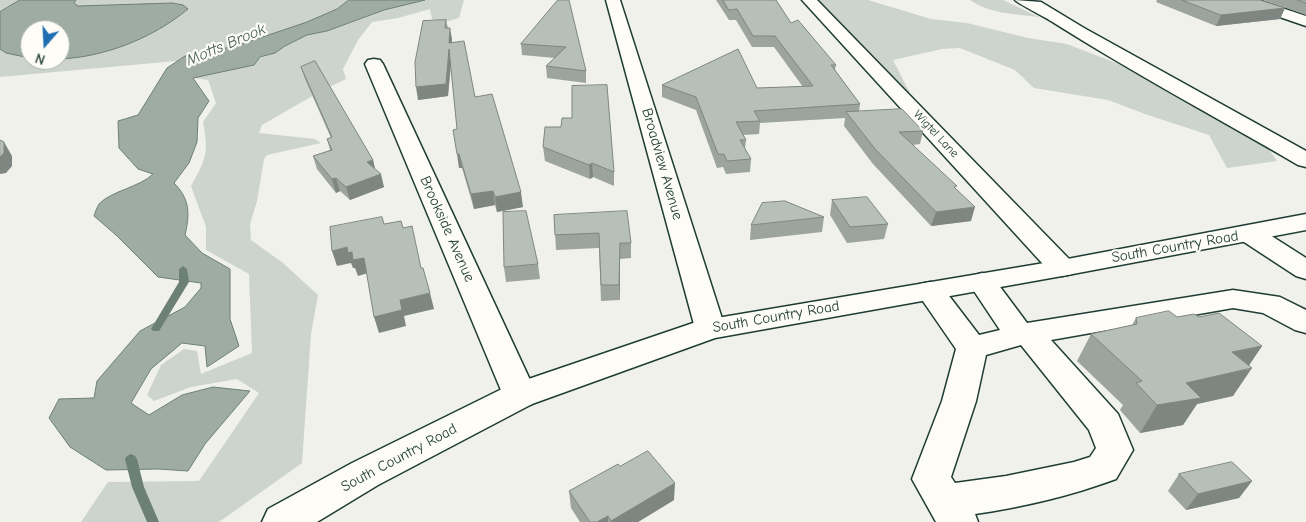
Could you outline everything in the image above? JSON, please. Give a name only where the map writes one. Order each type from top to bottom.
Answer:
[{"type":"street","name":"Broadview Avenue","points":[[613,0],[710,328]]},
{"type":"street","name":"Wigtel Lane","points":[[809,0],[1062,268]]},
{"type":"street","points":[[1022,0],[1036,5],[1078,31],[1306,160]]},
{"type":"street","points":[[1244,0],[1306,21]]},
{"type":"street","name":"Brookside Avenue","points":[[374,64],[520,395]]},
{"type":"street","name":"South Country Road","points":[[282,522],[365,474],[520,395],[710,328],[1062,268],[1306,222]]},
{"type":"street","points":[[1250,234],[1306,270]]},
{"type":"street","points":[[972,348],[959,401],[931,479],[951,512],[1006,493],[1074,478],[1103,468],[1114,450],[1105,424],[1024,334],[982,282]]},
{"type":"street","points":[[930,291],[972,348]]},
{"type":"street","points":[[972,348],[1024,334],[1233,298],[1270,304],[1306,323]]},
{"type":"shaded area","points":[[0,0],[414,0],[169,73],[176,61],[0,77]]},
{"type":"shaded area","points":[[20,0],[76,0],[74,3],[78,6],[172,3],[183,5],[188,9],[160,29],[128,44],[111,50],[70,58],[70,20],[20,20],[20,56],[6,53],[0,49],[0,12]]},
{"type":"shaded area","points":[[349,0],[425,0],[384,10],[327,31],[307,35],[275,53],[260,57],[254,65],[193,78],[209,101],[198,118],[197,142],[189,163],[174,183],[186,201],[188,220],[185,235],[202,253],[230,269],[230,319],[239,346],[207,367],[205,346],[182,343],[151,369],[131,403],[149,415],[182,395],[213,387],[250,391],[205,444],[188,471],[158,469],[106,470],[70,447],[49,418],[59,399],[94,398],[97,381],[140,331],[185,307],[201,288],[201,283],[158,277],[94,216],[99,204],[104,200],[153,174],[138,169],[119,148],[118,121],[138,115],[167,68],[185,56],[236,46],[307,22],[337,9]]},
{"type":"shaded area","points":[[425,0],[464,0],[459,18],[441,23],[432,19],[430,9],[398,18],[372,22],[358,40],[343,69],[346,79],[262,125],[259,133],[315,139],[321,143],[267,155],[264,159],[257,201],[250,224],[251,240],[283,263],[318,295],[311,334],[302,463],[219,522],[81,522],[108,482],[199,481],[259,393],[237,379],[191,387],[154,401],[147,395],[161,365],[184,349],[197,351],[201,374],[252,353],[249,274],[206,250],[206,227],[191,186],[205,156],[206,141],[203,122],[216,103],[208,80],[193,78],[219,72],[275,53],[307,35],[327,31],[384,10]]},
{"type":"shaded area","points":[[816,0],[868,0],[931,19],[967,23],[1028,38],[1067,44],[1116,63],[1263,141],[1277,161],[1227,168],[1209,135],[1108,100],[1034,88],[1015,70],[960,48],[942,49],[893,60],[913,99]]},
{"type":"shaded area","points":[[970,0],[1003,0],[1039,17],[994,11]]},
{"type":"building","points":[[558,0],[569,0],[586,71],[546,66],[566,47],[521,44]]},
{"type":"building","points":[[723,0],[776,0],[791,23],[798,20],[836,65],[831,65],[860,104],[754,111],[760,121],[736,122],[746,140],[740,140],[751,159],[727,161],[724,154],[718,154],[696,97],[662,85],[738,49],[757,88],[813,86],[775,36],[753,36],[737,9],[729,10]]},
{"type":"building","points":[[1182,0],[1260,0],[1285,8],[1221,15]]},
{"type":"building","points":[[446,20],[445,28],[450,28],[449,43],[464,41],[475,97],[492,94],[521,192],[495,197],[493,191],[471,194],[459,154],[457,154],[453,130],[457,129],[449,49],[446,84],[416,87],[415,62],[423,21]]},
{"type":"building","points":[[315,61],[373,160],[367,162],[381,174],[346,187],[336,178],[332,179],[313,156],[332,150],[327,139],[332,137],[301,67]]},
{"type":"building","points":[[607,85],[614,172],[592,163],[589,165],[543,147],[545,127],[561,127],[562,118],[572,118],[572,86]]},
{"type":"building","points":[[902,109],[923,131],[899,132],[957,186],[954,187],[975,207],[936,212],[876,150],[846,112]]},
{"type":"building","points":[[0,140],[4,142],[4,153],[0,157]]},
{"type":"building","points":[[867,197],[888,224],[850,227],[832,200]]},
{"type":"building","points":[[785,201],[824,217],[751,225],[762,203]]},
{"type":"building","points":[[526,211],[538,264],[504,267],[503,212]]},
{"type":"building","points":[[627,211],[631,243],[620,243],[619,285],[601,285],[599,233],[555,235],[554,215]]},
{"type":"building","points":[[382,217],[384,224],[401,221],[403,228],[412,226],[421,268],[423,268],[430,293],[400,300],[402,310],[374,317],[364,258],[353,260],[352,252],[348,253],[347,247],[332,251],[330,227]]},
{"type":"building","points":[[1169,311],[1177,317],[1194,314],[1199,317],[1219,313],[1262,346],[1232,352],[1252,368],[1186,383],[1201,398],[1157,405],[1136,383],[1142,381],[1091,334],[1137,324],[1136,318]]},
{"type":"building","points":[[648,451],[675,483],[611,521],[608,516],[597,522],[590,522],[569,491],[618,464],[620,466]]},
{"type":"building","points":[[1232,462],[1252,481],[1198,494],[1179,474]]},
{"type":"waterway","name":"Motts Brook","points":[[156,329],[184,282],[183,269]]},
{"type":"waterway","name":"Motts Brook","points":[[131,459],[138,487],[153,522]]}]
